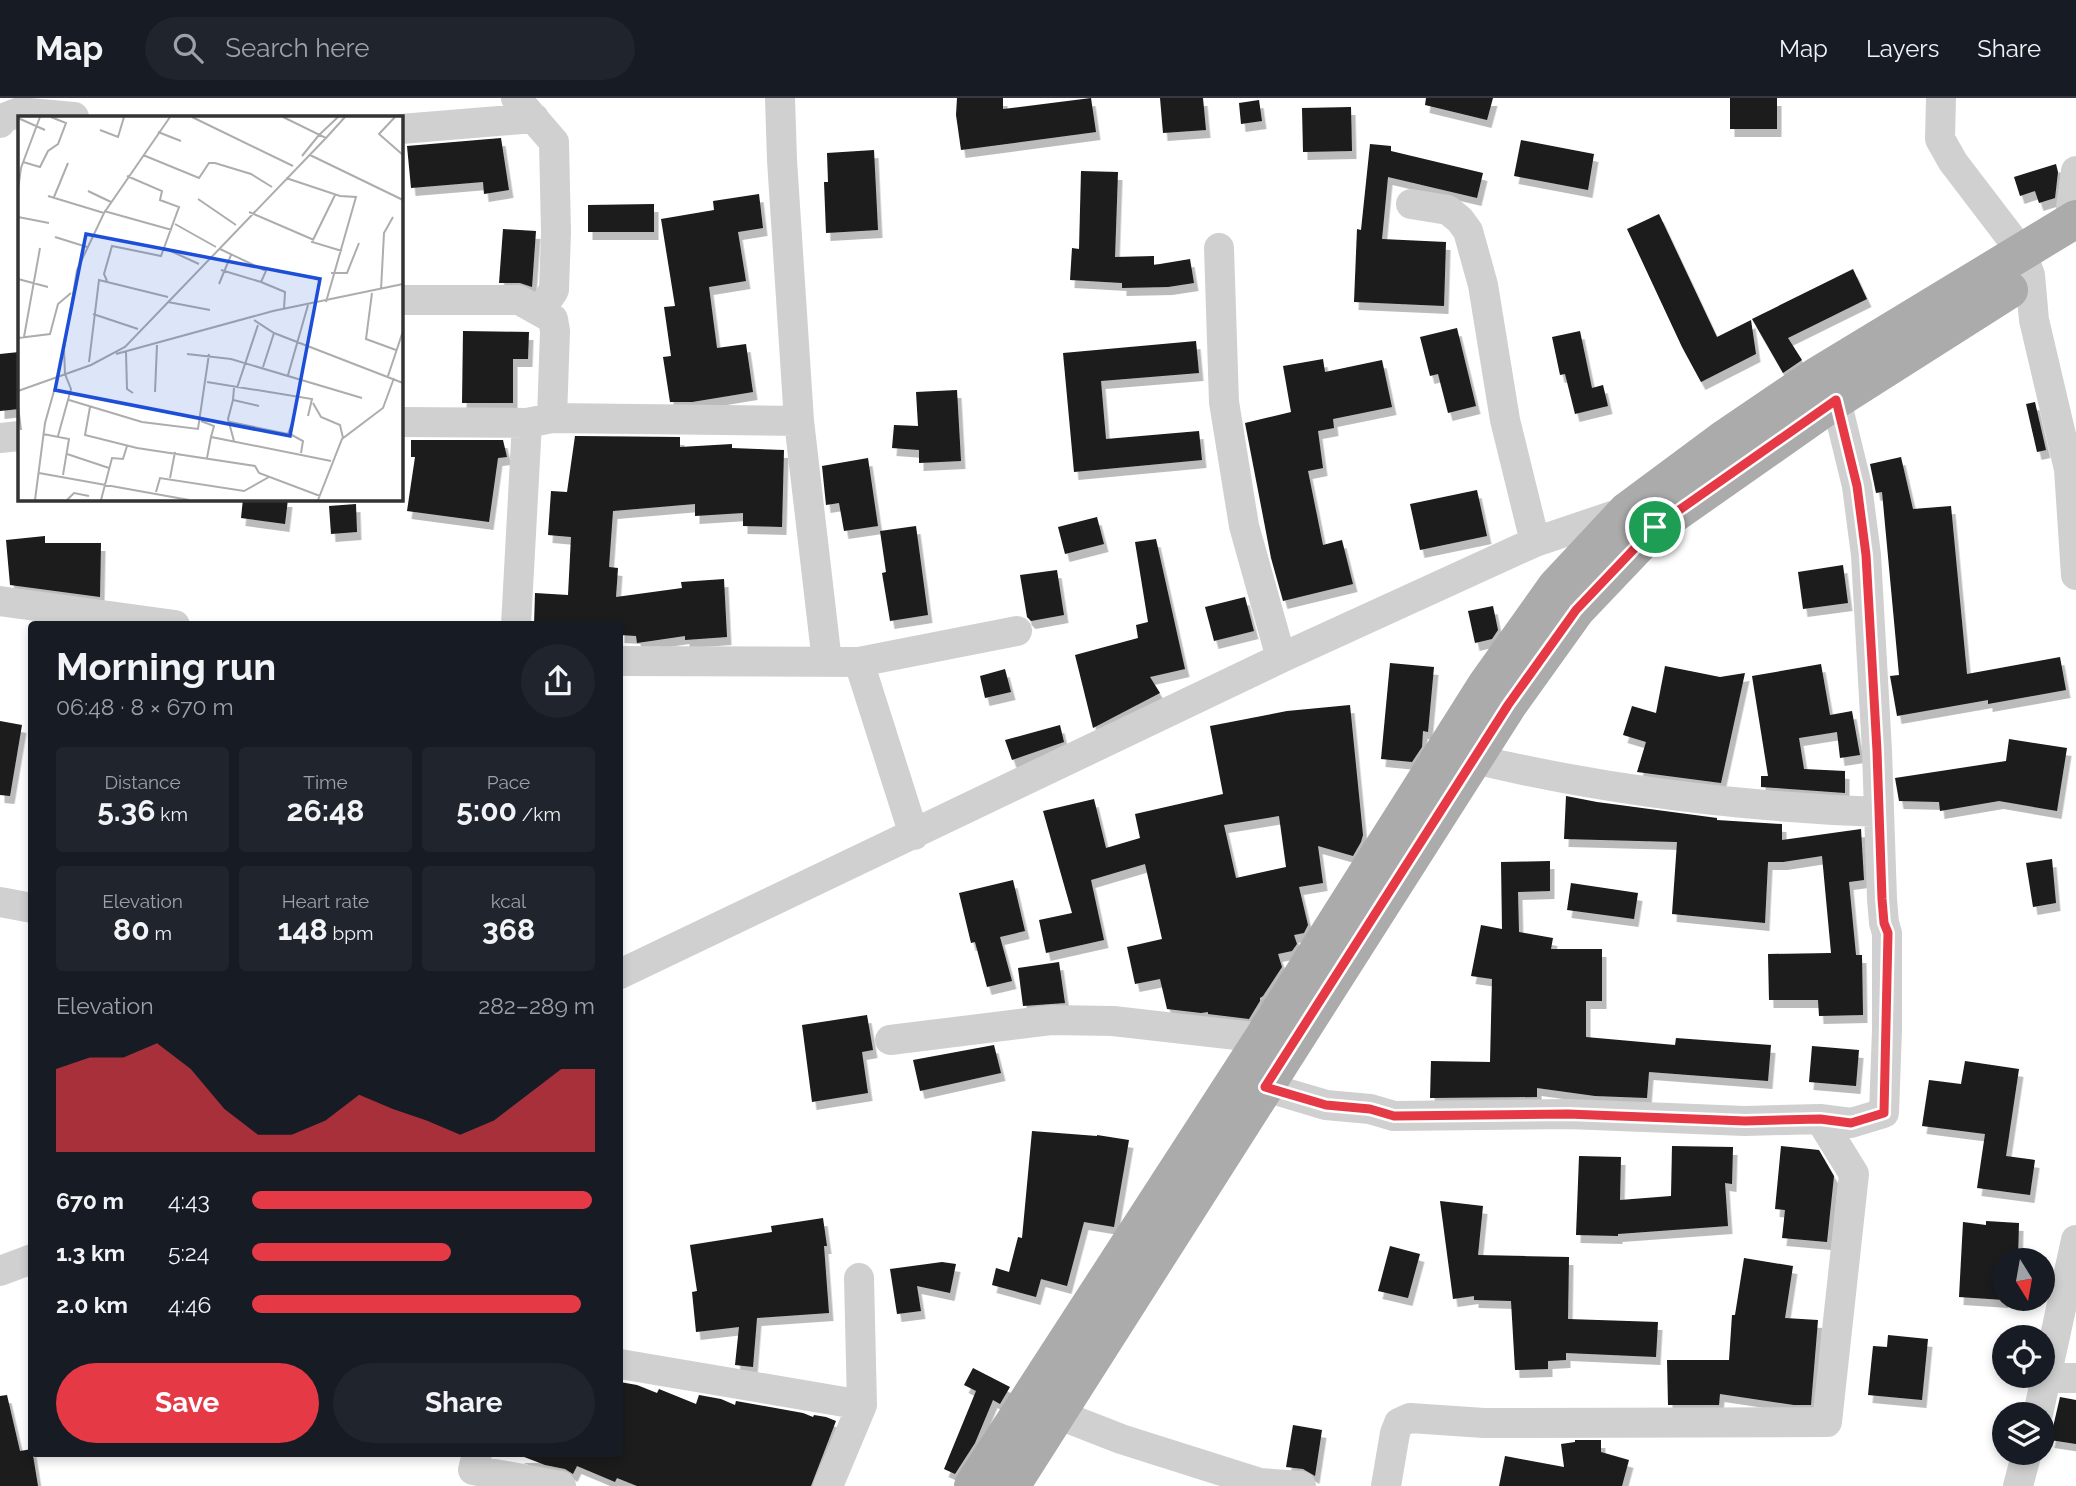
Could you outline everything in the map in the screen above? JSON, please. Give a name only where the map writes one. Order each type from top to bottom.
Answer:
[{"type":"main road","points":[[1011,1486],[1508,705],[1641,519],[1836,400],[2074,230]]},
{"type":"main road","points":[[973,1486],[1263,1038],[1487,684],[1556,587],[1641,519],[1724,439],[1817,376],[2026,263]]},
{"type":"street","points":[[780,98],[799,421],[827,662]]},
{"type":"street","points":[[1941,98],[1940,139],[1953,162],[2026,263],[2034,320],[2069,469],[2076,575]]},
{"type":"street","points":[[402,129],[525,108],[554,142],[554,290],[541,310]]},
{"type":"street","points":[[1,120],[19,112],[63,116]]},
{"type":"street","points":[[2074,230],[2076,171]]},
{"type":"street","points":[[1411,204],[1448,210],[1468,231],[1483,285],[1505,420],[1535,542]]},
{"type":"street","points":[[1219,248],[1224,402],[1244,526],[1281,658]]},
{"type":"street","points":[[402,300],[519,300],[553,319],[555,331],[539,420],[516,621]]},
{"type":"street","points":[[1265,1087],[1326,1105],[1370,1109],[1394,1116],[1568,1114],[1745,1121],[1820,1119],[1851,1123],[1884,1113],[1888,933],[1884,923],[1866,555],[1857,486],[1836,400]]},
{"type":"street","points":[[402,422],[799,421]]},
{"type":"street","points":[[0,438],[18,436]]},
{"type":"street","points":[[623,973],[1281,658],[1535,542],[1641,519]]},
{"type":"street","points":[[0,601],[112,621]]},
{"type":"street","points":[[623,661],[859,662],[1017,631]]},
{"type":"street","points":[[859,662],[914,835]]},
{"type":"street","points":[[1474,759],[1530,772],[1695,797],[1804,809],[1879,812]]},
{"type":"street","points":[[0,902],[28,907]]},
{"type":"street","points":[[890,1040],[1051,1020],[1113,1021],[1263,1038]]},
{"type":"street","points":[[1386,1486],[1395,1433],[1399,1423],[1410,1418],[1484,1423],[1827,1422],[1854,1174],[1820,1119]]},
{"type":"street","points":[[2055,1337],[2076,1240]]},
{"type":"street","points":[[0,1271],[28,1260]]},
{"type":"street","points":[[828,1486],[862,1405],[859,1278]]},
{"type":"street","points":[[623,1365],[862,1405]]},
{"type":"street","points":[[2055,1378],[2076,1378]]},
{"type":"street","points":[[1057,1414],[1121,1438],[1260,1483],[1301,1486]]},
{"type":"street","points":[[476,1457],[473,1470],[561,1486]]},
{"type":"street","points":[[2018,1486],[2024,1465]]},
{"type":"building","points":[[957,98],[1003,98],[1003,109],[1091,98],[1096,132],[961,150],[956,115]]},
{"type":"building","points":[[1160,98],[1203,98],[1206,130],[1163,133]]},
{"type":"building","points":[[1426,98],[1493,98],[1487,120],[1425,105]]},
{"type":"building","points":[[1730,98],[1777,98],[1777,129],[1730,129]]},
{"type":"building","points":[[1259,100],[1262,121],[1241,124],[1239,103]]},
{"type":"building","points":[[1351,107],[1352,151],[1303,152],[1302,108]]},
{"type":"building","points":[[501,138],[509,190],[484,194],[483,182],[411,188],[407,146]]},
{"type":"building","points":[[1521,140],[1594,154],[1588,190],[1514,176]]},
{"type":"building","points":[[1370,144],[1391,146],[1391,151],[1483,173],[1477,198],[1388,177],[1382,239],[1446,242],[1444,306],[1354,302],[1357,229],[1361,230]]},
{"type":"building","points":[[874,150],[878,230],[826,233],[824,182],[828,182],[827,153]]},
{"type":"building","points":[[2056,164],[2058,172],[2055,198],[2039,203],[2035,191],[2020,196],[2014,177]]},
{"type":"building","points":[[1081,171],[1118,172],[1115,257],[1154,256],[1154,265],[1190,259],[1194,283],[1168,287],[1122,288],[1122,283],[1070,280],[1072,248],[1079,249]]},
{"type":"building","points":[[759,194],[763,228],[738,232],[746,281],[709,287],[717,348],[746,344],[753,392],[692,402],[670,402],[663,357],[671,356],[664,307],[675,306],[661,219],[714,210],[713,201]]},
{"type":"building","points":[[654,204],[654,232],[588,232],[588,205]]},
{"type":"building","points":[[1659,214],[1717,337],[1751,320],[1756,354],[1701,382],[1627,229]]},
{"type":"building","points":[[503,229],[536,231],[532,287],[520,283],[499,283]]},
{"type":"building","points":[[1853,269],[1867,299],[1788,338],[1802,360],[1783,373],[1752,319]]},
{"type":"building","points":[[1457,328],[1476,406],[1448,413],[1438,374],[1430,376],[1420,337]]},
{"type":"building","points":[[463,331],[529,332],[528,359],[513,359],[513,403],[462,403]]},
{"type":"building","points":[[1580,331],[1592,388],[1603,385],[1608,406],[1575,414],[1565,374],[1560,375],[1552,337]]},
{"type":"building","points":[[1196,341],[1199,373],[1101,381],[1106,439],[1199,431],[1202,460],[1074,472],[1063,353]]},
{"type":"building","points":[[18,352],[18,409],[0,411],[0,354]]},
{"type":"building","points":[[1323,359],[1325,372],[1382,360],[1392,407],[1333,419],[1334,428],[1318,431],[1323,468],[1308,471],[1323,545],[1342,540],[1353,584],[1283,601],[1271,558],[1245,423],[1291,412],[1283,366]]},
{"type":"building","points":[[957,390],[961,461],[919,463],[919,450],[892,448],[894,425],[918,426],[916,392]]},
{"type":"building","points":[[2035,402],[2046,450],[2037,452],[2026,404]]},
{"type":"building","points":[[575,436],[680,437],[680,447],[732,444],[732,448],[784,450],[782,527],[743,526],[743,513],[695,516],[695,504],[613,511],[609,567],[618,568],[616,597],[682,588],[681,582],[724,579],[727,637],[685,640],[685,636],[637,643],[636,636],[623,635],[623,621],[534,621],[535,593],[568,595],[571,537],[548,535],[551,491],[567,492]]},
{"type":"building","points":[[411,440],[503,440],[507,457],[498,458],[489,522],[407,511],[415,457],[411,457]]},
{"type":"building","points":[[1901,457],[1913,509],[1951,506],[1967,674],[2060,657],[2066,690],[1897,716],[1890,676],[1899,675],[1882,492],[1876,493],[1870,464]]},
{"type":"building","points":[[868,458],[878,526],[844,531],[839,503],[826,505],[822,466]]},
{"type":"building","points":[[1477,490],[1487,536],[1420,550],[1410,504]]},
{"type":"building","points":[[243,500],[288,500],[285,524],[241,518]]},
{"type":"building","points":[[356,504],[357,532],[331,534],[329,506]]},
{"type":"building","points":[[1097,517],[1104,544],[1065,554],[1058,527]]},
{"type":"building","points":[[916,526],[928,615],[890,621],[882,573],[886,572],[880,531]]},
{"type":"building","points":[[45,536],[45,543],[101,543],[100,597],[10,585],[6,540]]},
{"type":"building","points":[[1156,539],[1185,669],[1150,677],[1160,693],[1093,728],[1075,655],[1138,638],[1136,625],[1148,622],[1135,542]]},
{"type":"building","points":[[1843,565],[1848,603],[1803,609],[1798,572]]},
{"type":"building","points":[[1057,570],[1064,615],[1031,621],[1027,617],[1020,575]]},
{"type":"building","points":[[1245,597],[1254,631],[1214,641],[1205,607]]},
{"type":"building","points":[[1493,606],[1498,630],[1492,639],[1475,643],[1468,611]]},
{"type":"building","points":[[1390,663],[1434,667],[1428,732],[1423,731],[1422,747],[1412,762],[1381,759]]},
{"type":"building","points":[[1821,664],[1830,715],[1852,711],[1860,755],[1840,758],[1837,732],[1799,738],[1804,769],[1845,771],[1845,793],[1761,787],[1761,776],[1768,776],[1752,676]]},
{"type":"building","points":[[1665,666],[1720,677],[1745,673],[1721,783],[1637,772],[1646,742],[1623,735],[1632,706],[1656,713]]},
{"type":"building","points":[[1005,669],[1011,692],[985,698],[980,676]]},
{"type":"building","points":[[1350,705],[1363,835],[1353,856],[1318,846],[1323,883],[1299,887],[1308,925],[1304,933],[1294,935],[1297,944],[1292,951],[1278,954],[1282,967],[1249,1019],[1167,1009],[1160,979],[1135,984],[1127,947],[1162,939],[1145,864],[1091,880],[1104,940],[1046,953],[1039,920],[1072,913],[1043,811],[1094,799],[1106,848],[1140,838],[1135,814],[1223,794],[1210,726],[1287,711]],"holes":[[[1279,816],[1286,867],[1236,878],[1224,825]]]},
{"type":"building","points":[[0,721],[22,725],[10,796],[0,795]]},
{"type":"building","points":[[1060,725],[1064,742],[1012,760],[1005,740]]},
{"type":"building","points":[[2009,739],[2067,748],[2057,811],[1999,801],[1940,811],[1939,802],[1899,801],[1895,778],[2006,761]]},
{"type":"building","points":[[1566,796],[1717,820],[1782,824],[1782,840],[1861,829],[1864,880],[1849,882],[1856,955],[1862,955],[1863,1015],[1819,1016],[1818,1000],[1769,1000],[1768,954],[1831,953],[1822,856],[1768,862],[1765,923],[1672,914],[1677,842],[1564,839]]},
{"type":"building","points":[[2052,859],[2056,903],[2033,907],[2026,863]]},
{"type":"building","points":[[1550,861],[1550,891],[1518,892],[1519,932],[1553,938],[1551,949],[1602,949],[1602,1001],[1586,1001],[1586,1037],[1675,1045],[1676,1038],[1771,1045],[1768,1081],[1649,1072],[1647,1098],[1595,1096],[1537,1088],[1537,1097],[1430,1098],[1431,1061],[1490,1062],[1492,979],[1471,976],[1481,925],[1502,929],[1501,862]]},
{"type":"building","points":[[1013,880],[1025,931],[1000,937],[1012,981],[987,987],[975,942],[971,943],[959,893]]},
{"type":"building","points":[[1571,883],[1638,893],[1634,919],[1567,910]]},
{"type":"building","points":[[1059,962],[1065,1003],[1023,1006],[1018,968]]},
{"type":"building","points":[[867,1015],[873,1050],[862,1052],[868,1093],[812,1102],[802,1025]]},
{"type":"building","points":[[994,1045],[1001,1073],[920,1091],[913,1060]]},
{"type":"building","points":[[1812,1046],[1859,1050],[1856,1086],[1809,1082]]},
{"type":"building","points":[[1965,1061],[2019,1069],[2006,1156],[2035,1160],[2030,1195],[1977,1188],[1985,1134],[1922,1126],[1929,1080],[1961,1084]]},
{"type":"building","points":[[1032,1131],[1129,1140],[1114,1227],[1084,1222],[1067,1286],[1041,1279],[1036,1297],[992,1285],[996,1268],[1009,1272],[1018,1237],[1022,1238]]},
{"type":"building","points":[[1672,1146],[1733,1147],[1732,1184],[1725,1183],[1728,1226],[1618,1236],[1576,1235],[1579,1156],[1621,1157],[1620,1200],[1671,1196]]},
{"type":"building","points":[[1781,1146],[1819,1150],[1834,1176],[1827,1242],[1782,1238],[1785,1210],[1775,1209]]},
{"type":"building","points":[[1440,1201],[1483,1206],[1478,1255],[1569,1257],[1568,1319],[1658,1322],[1656,1357],[1566,1353],[1566,1360],[1548,1361],[1548,1369],[1515,1370],[1511,1301],[1474,1300],[1474,1296],[1453,1299]]},
{"type":"building","points":[[823,1218],[827,1246],[824,1246],[829,1313],[757,1318],[753,1367],[735,1365],[739,1327],[696,1332],[692,1292],[697,1291],[690,1245],[772,1232],[771,1226]]},
{"type":"building","points":[[1986,1221],[2019,1223],[2018,1248],[1992,1248],[1992,1299],[1959,1297],[1963,1222],[1986,1225]]},
{"type":"building","points":[[1390,1246],[1420,1254],[1408,1298],[1378,1291]]},
{"type":"building","points":[[1744,1258],[1793,1266],[1785,1318],[1818,1320],[1811,1405],[1720,1394],[1719,1405],[1668,1405],[1667,1360],[1729,1360],[1732,1315],[1735,1315]]},
{"type":"building","points":[[942,1262],[956,1264],[950,1293],[917,1286],[921,1311],[897,1314],[890,1269]]},
{"type":"building","points":[[1888,1335],[1928,1339],[1922,1400],[1868,1395],[1873,1346],[1887,1347]]},
{"type":"building","points":[[973,1368],[1010,1387],[1000,1404],[993,1400],[975,1443],[955,1474],[944,1469],[976,1391],[964,1385]]},
{"type":"building","points":[[623,1383],[657,1393],[659,1389],[696,1404],[699,1395],[735,1405],[736,1401],[836,1421],[811,1486],[637,1486],[617,1478],[615,1482],[577,1466],[573,1474],[565,1469],[524,1457],[623,1457]]},
{"type":"building","points":[[7,1395],[20,1451],[28,1450],[28,1457],[33,1457],[38,1486],[0,1486],[0,1396]]},
{"type":"building","points":[[2060,1397],[2076,1400],[2076,1444],[2055,1441],[2055,1418]]},
{"type":"building","points":[[1293,1425],[1322,1430],[1315,1476],[1303,1469],[1286,1467]]},
{"type":"building","points":[[1575,1440],[1601,1440],[1601,1452],[1629,1460],[1622,1486],[1499,1486],[1505,1456],[1564,1467],[1561,1444]]},
{"type":"route","points":[[1836,400],[1857,486],[1866,555],[1882,899],[1884,923],[1888,933],[1884,1113],[1851,1123],[1820,1119],[1745,1121],[1568,1114],[1394,1116],[1370,1109],[1326,1105],[1265,1087],[1508,705],[1576,610],[1655,527],[1836,400]]}]
